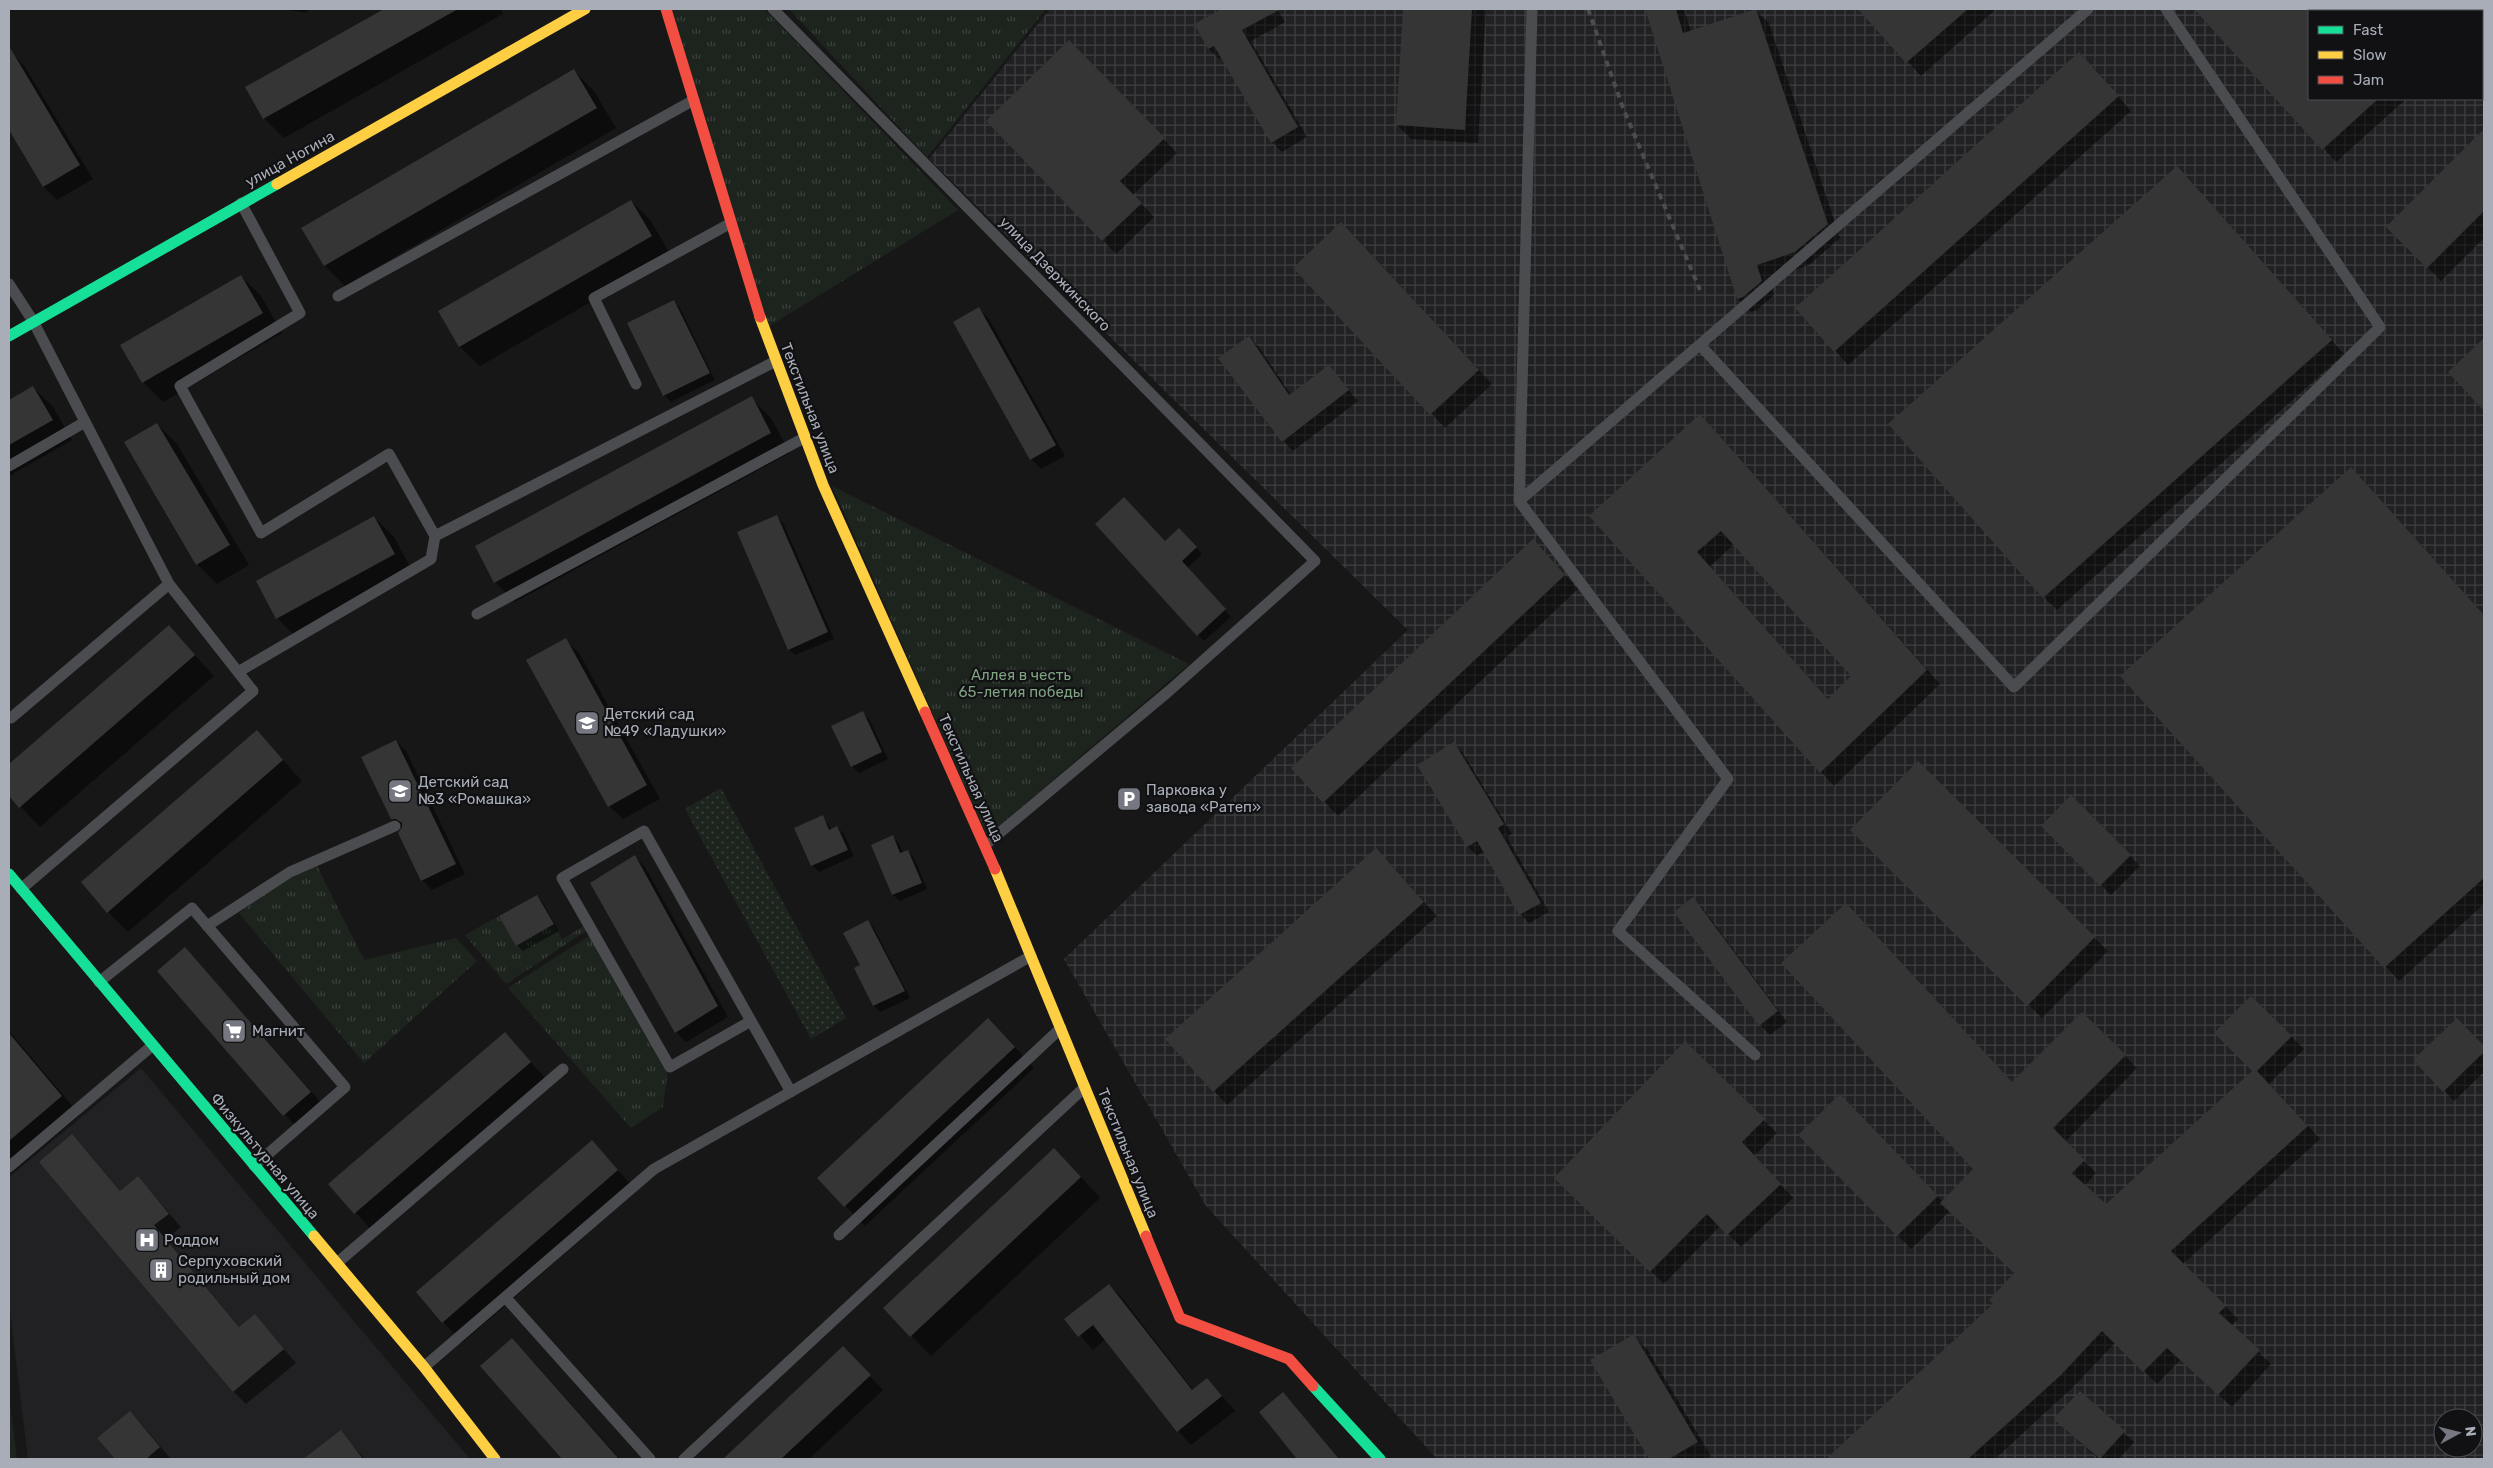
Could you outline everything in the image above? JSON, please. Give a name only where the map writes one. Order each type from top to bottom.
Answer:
[{"type":"street","name":"улица Ногина","points":[[9,336],[585,9]]},
{"type":"street","name":"Текстильная улица","points":[[666,9],[760,319],[822,485],[985,845],[1180,1318],[1289,1359],[1380,1459]]},
{"type":"street","name":"Физкультурная улица","points":[[9,874],[424,1367],[495,1459]]},
{"type":"lane","name":"улица Дзержинского","points":[[773,9],[1315,561],[1169,691],[985,845]]},
{"type":"lane","points":[[1532,9],[1519,501],[1728,779],[1618,931],[1755,1055]]},
{"type":"lane","points":[[1519,501],[2088,9]]},
{"type":"lane","points":[[1700,345],[2014,687],[2380,327],[2166,9]]},
{"type":"lane","points":[[338,296],[694,100]]},
{"type":"lane","points":[[238,672],[431,558],[435,536],[389,454],[261,533],[180,386],[300,313],[241,203]]},
{"type":"lane","points":[[636,384],[594,298],[731,224]]},
{"type":"lane","points":[[9,284],[33,321],[169,584],[253,691],[21,889]]},
{"type":"lane","points":[[435,536],[776,361]]},
{"type":"lane","points":[[9,466],[85,422]]},
{"type":"lane","points":[[478,614],[804,438]]},
{"type":"lane","points":[[10,718],[169,584]]},
{"type":"lane","points":[[207,926],[290,872],[395,826]]},
{"type":"lane","points":[[751,1021],[670,1067],[562,878],[644,831],[791,1092]]},
{"type":"lane","points":[[99,982],[192,908],[346,1087],[254,1166]]},
{"type":"lane","points":[[424,1367],[654,1169],[1031,956]]},
{"type":"lane","points":[[839,1235],[1060,1028]]},
{"type":"lane","points":[[9,1167],[152,1045]]},
{"type":"lane","points":[[336,1263],[563,1069]]},
{"type":"lane","points":[[684,1459],[1085,1087]]},
{"type":"lane","points":[[506,1298],[650,1459]]},
{"type":"shaded area","points":[[1050,9],[2484,9],[2484,1459],[1437,1459],[1206,1206],[1064,959],[1408,630],[929,159]]},
{"type":"shaded area","name":"Роддом","points":[[141,1068],[470,1459],[28,1459],[9,1303],[9,1177]]},
{"type":"green space","points":[[670,9],[764,9],[958,210],[766,328]]},
{"type":"green space","points":[[789,9],[1046,9],[927,157]]},
{"type":"green space","name":"Аллея в честь 65-летия победы","points":[[832,486],[1189,664],[987,836]]},
{"type":"green space","points":[[721,788],[846,1018],[811,1039],[685,809]]},
{"type":"green space","points":[[317,866],[364,960],[456,938],[477,961],[364,1063],[239,913],[288,878]]},
{"type":"green space","points":[[499,916],[516,945],[554,924],[562,939],[586,925],[589,929],[506,984],[465,935]]},
{"type":"green space","points":[[592,934],[668,1070],[663,1107],[631,1128],[508,988]]},
{"type":"green space","points":[[9,1395],[17,1459],[9,1459]]},
{"type":"building","points":[[384,9],[458,9],[263,119],[245,87]]},
{"type":"building","points":[[1221,9],[1281,9],[1242,30],[1298,127],[1271,143],[1214,46],[1208,49],[1194,24]]},
{"type":"building","points":[[1403,9],[1472,9],[1465,130],[1396,125]]},
{"type":"building","points":[[1645,9],[1676,9],[1683,33],[1756,9],[1828,224],[1795,252],[1757,265],[1762,281],[1743,297],[1737,299]]},
{"type":"building","points":[[1858,9],[1968,9],[1906,63]]},
{"type":"building","points":[[2194,9],[2309,9],[2308,100],[2377,100],[2322,150]]},
{"type":"building","points":[[1069,40],[1165,138],[1120,181],[1142,203],[1102,241],[986,121]]},
{"type":"building","points":[[9,46],[80,165],[43,187],[9,130]]},
{"type":"building","points":[[2079,52],[2119,96],[1834,352],[1795,308]]},
{"type":"building","points":[[574,69],[597,108],[324,266],[301,228]]},
{"type":"building","points":[[2484,129],[2484,211],[2427,268],[2386,227]]},
{"type":"building","points":[[2177,166],[2332,340],[2043,598],[1888,424]]},
{"type":"building","points":[[631,200],[652,236],[459,347],[438,311]]},
{"type":"building","points":[[1341,222],[1479,370],[1430,415],[1293,268]]},
{"type":"building","points":[[241,275],[263,313],[142,383],[120,345]]},
{"type":"building","points":[[674,300],[710,373],[663,396],[627,323]]},
{"type":"building","points":[[979,307],[1056,445],[1030,460],[953,322]]},
{"type":"building","points":[[1249,336],[1289,395],[1329,365],[1349,390],[1282,442],[1218,358]]},
{"type":"building","points":[[2484,338],[2484,411],[2448,372]]},
{"type":"building","points":[[33,386],[53,420],[9,445],[9,400]]},
{"type":"building","points":[[752,396],[771,433],[494,583],[475,546]]},
{"type":"building","points":[[1700,414],[1927,670],[1820,773],[1589,516]],"holes":[[[1721,531],[1851,676],[1828,699],[1697,552]]]},
{"type":"building","points":[[157,423],[230,545],[196,565],[124,442]]},
{"type":"building","points":[[2351,467],[2484,615],[2484,878],[2384,968],[2120,676]]},
{"type":"building","points":[[1124,497],[1165,541],[1179,528],[1197,547],[1182,561],[1226,609],[1197,636],[1095,524]]},
{"type":"building","points":[[777,515],[828,632],[788,650],[737,532]]},
{"type":"building","points":[[374,516],[395,554],[276,619],[256,581]]},
{"type":"building","points":[[1533,539],[1565,575],[1323,803],[1291,768]]},
{"type":"building","points":[[169,625],[195,655],[19,808],[9,796],[9,764]]},
{"type":"building","name":"Детский сад №49 «Ладушки»","points":[[566,638],[647,785],[608,807],[526,660]]},
{"type":"building","points":[[863,711],[882,752],[851,767],[831,726]]},
{"type":"building","points":[[257,730],[283,760],[107,913],[81,882]]},
{"type":"building","name":"Детский сад №3 «Ромашка»","points":[[396,740],[456,864],[421,881],[398,833],[402,823],[396,819],[391,819],[361,757]]},
{"type":"building","points":[[1454,742],[1504,824],[1498,828],[1541,903],[1519,915],[1477,841],[1467,847],[1417,765]]},
{"type":"building","points":[[1918,761],[2095,937],[2027,1006],[1850,830]]},
{"type":"building","points":[[2071,795],[2131,855],[2100,886],[2041,826]]},
{"type":"building","points":[[823,815],[829,830],[837,826],[848,850],[811,866],[794,828]]},
{"type":"building","points":[[893,835],[900,853],[908,850],[922,883],[892,895],[871,845]]},
{"type":"building","points":[[1376,848],[1424,902],[1213,1092],[1165,1039]]},
{"type":"building","points":[[635,855],[718,1006],[675,1033],[590,883]]},
{"type":"building","points":[[537,895],[554,924],[516,946],[499,916]]},
{"type":"building","points":[[1693,897],[1778,1011],[1759,1026],[1674,912]]},
{"type":"building","points":[[1846,903],[2012,1082],[2082,1012],[2126,1055],[2053,1128],[2085,1160],[2072,1173],[2106,1204],[2252,1071],[2214,1033],[2251,996],[2292,1036],[2257,1071],[2308,1126],[2171,1251],[2226,1306],[2219,1313],[2260,1350],[2218,1395],[2167,1348],[2143,1372],[2102,1331],[2061,1375],[1968,1459],[1826,1459],[1993,1304],[1989,1300],[2014,1273],[1940,1203],[1973,1169],[1781,963]]},
{"type":"building","points":[[868,920],[905,991],[873,1006],[854,968],[860,965],[843,933]]},
{"type":"building","name":"Магнит","points":[[185,947],[311,1092],[283,1116],[157,971]]},
{"type":"building","points":[[988,1018],[1015,1047],[844,1207],[817,1178]]},
{"type":"building","points":[[2457,1018],[2484,1046],[2484,1052],[2443,1092],[2413,1060]]},
{"type":"building","points":[[505,1032],[531,1062],[354,1214],[328,1184]]},
{"type":"building","points":[[9,1033],[62,1096],[9,1141]]},
{"type":"building","points":[[1685,1041],[1765,1119],[1742,1142],[1781,1184],[1727,1235],[1707,1214],[1650,1272],[1554,1178]]},
{"type":"building","points":[[1840,1094],[1938,1196],[1897,1236],[1798,1135]]},
{"type":"building","name":"Серпуховский родильный дом","points":[[72,1134],[120,1191],[138,1176],[169,1214],[154,1225],[239,1327],[255,1314],[284,1349],[233,1392],[39,1162]]},
{"type":"building","points":[[592,1140],[618,1170],[442,1323],[416,1292]]},
{"type":"building","points":[[1054,1148],[1081,1177],[910,1337],[883,1308]]},
{"type":"building","points":[[1109,1284],[1192,1390],[1207,1378],[1222,1396],[1177,1432],[1093,1325],[1078,1337],[1064,1319]]},
{"type":"building","points":[[1634,1334],[1698,1442],[1669,1459],[1649,1459],[1590,1360]]},
{"type":"building","points":[[512,1338],[619,1459],[562,1459],[480,1366]]},
{"type":"building","points":[[843,1346],[871,1375],[781,1459],[723,1459]]},
{"type":"building","points":[[2080,1391],[2125,1431],[2100,1459],[2053,1419]]},
{"type":"building","points":[[1283,1392],[1339,1459],[1297,1459],[1259,1412]]},
{"type":"building","points":[[130,1411],[160,1447],[146,1459],[115,1459],[97,1438]]},
{"type":"building","points":[[341,1430],[363,1459],[303,1459]]},
{"type":"railway","points":[[1588,9],[1623,108],[1700,290]]},
{"type":"traffic: fast","points":[[9,336],[277,184]]},
{"type":"traffic: fast","points":[[9,874],[314,1236]]},
{"type":"traffic: fast","points":[[1313,1386],[1380,1459]]},
{"type":"traffic: slow","points":[[277,184],[585,9]]},
{"type":"traffic: slow","points":[[760,317],[823,485],[925,712]]},
{"type":"traffic: slow","points":[[995,869],[1146,1236]]},
{"type":"traffic: slow","points":[[314,1236],[424,1367],[495,1459]]},
{"type":"traffic: jam","points":[[666,9],[760,317]]},
{"type":"traffic: jam","points":[[925,712],[995,869]]},
{"type":"traffic: jam","points":[[1146,1236],[1180,1318],[1289,1359],[1313,1386]]},
{"type":"place","name":"Детский сад №49 «Ладушки»","points":[[587,723]]},
{"type":"place","name":"Детский сад №3 «Ромашка»","points":[[400,791]]},
{"type":"place","name":"Парковка у завода «Ратеп»","points":[[1129,799]]},
{"type":"place","name":"Магнит","points":[[234,1031]]},
{"type":"place","name":"Роддом","points":[[147,1240]]},
{"type":"place","name":"Серпуховский родильный дом","points":[[161,1270]]}]
